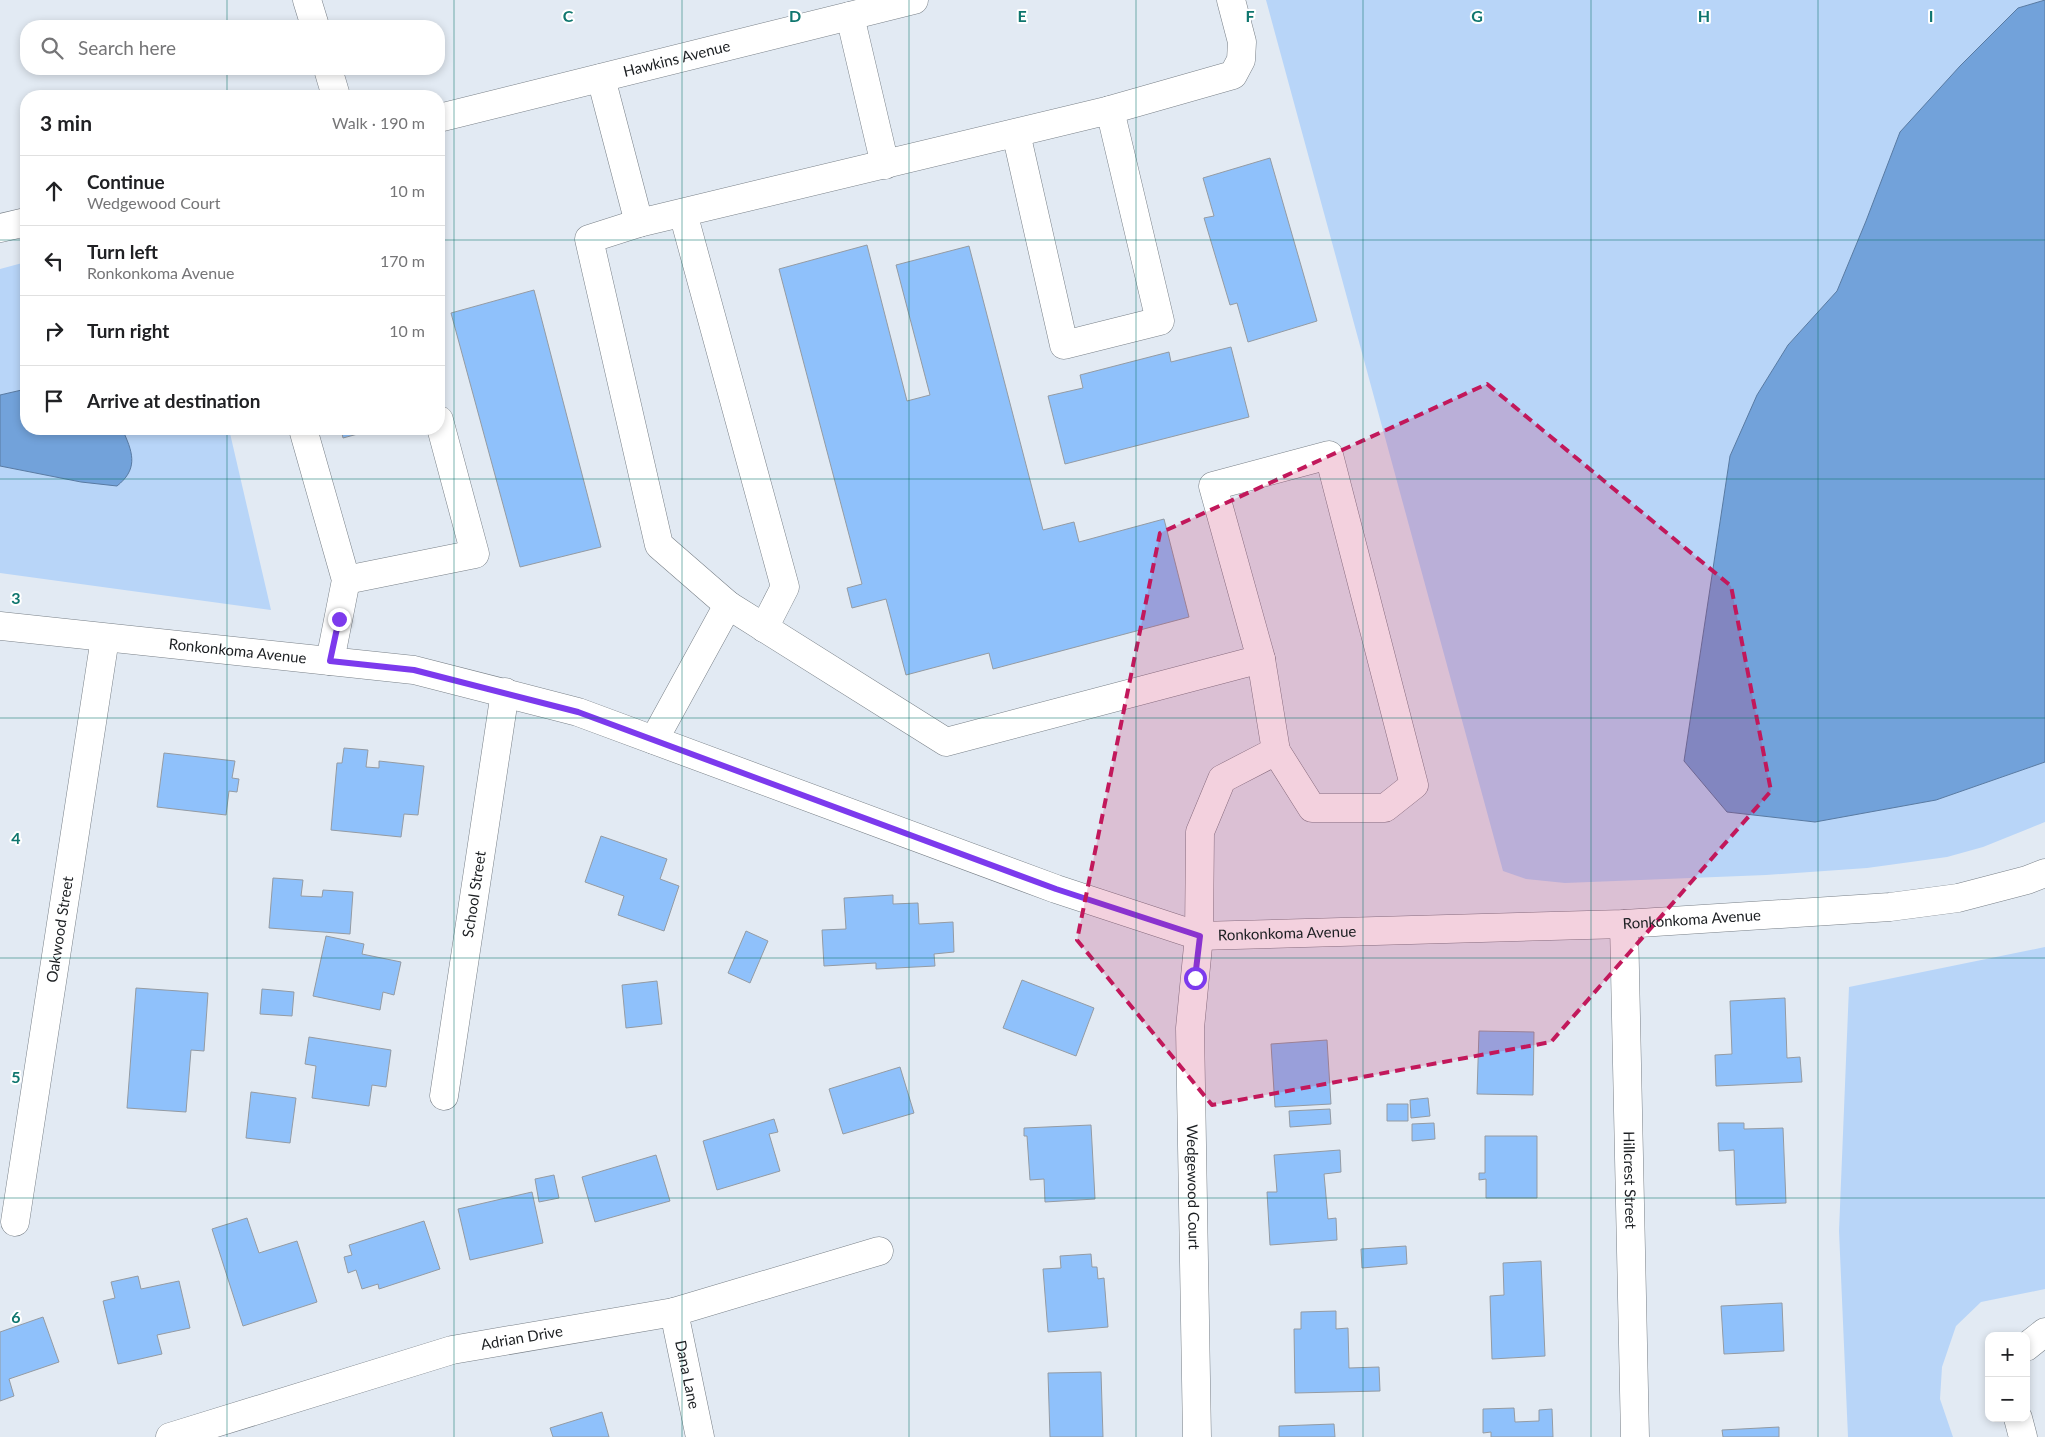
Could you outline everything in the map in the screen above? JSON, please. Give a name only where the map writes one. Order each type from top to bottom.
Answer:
[{"type":"street","points":[[307,0],[313,20]]},
{"type":"street","name":"Hawkins Avenue","points":[[445,117],[914,0]]},
{"type":"street","points":[[1231,0],[1242,42],[1241,60],[1233,75],[1110,110],[639,223],[589,239],[659,545],[728,606],[946,742],[1261,659]]},
{"type":"street","points":[[850,16],[885,165]]},
{"type":"street","points":[[330,75],[334,90]]},
{"type":"street","points":[[601,78],[639,223]]},
{"type":"street","points":[[1016,133],[1064,345],[1160,321],[1110,110]]},
{"type":"street","points":[[683,213],[785,586],[764,628]]},
{"type":"street","points":[[0,228],[20,223]]},
{"type":"street","points":[[305,435],[346,580],[330,661]]},
{"type":"street","points":[[346,580],[475,554],[443,435]]},
{"type":"street","points":[[1329,455],[1414,785],[1385,808],[1312,808],[1276,751],[1261,659],[1212,486],[1329,455]]},
{"type":"street","points":[[654,740],[728,606]]},
{"type":"street","name":"Ronkonkoma Avenue","points":[[0,626],[414,670],[506,692],[578,712],[1056,889],[1200,936],[1624,924],[1890,907],[1958,898],[2027,880],[2045,873]]},
{"type":"street","name":"Oakwood Street","points":[[15,1222],[105,638]]},
{"type":"street","name":"School Street","points":[[444,1096],[506,692]]},
{"type":"street","name":"Wedgewood Court","points":[[1197,1437],[1190,1028],[1200,936],[1200,832],[1222,779],[1276,751]]},
{"type":"street","name":"Hillcrest Street","points":[[1624,924],[1634,1437]]},
{"type":"street","name":"Adrian Drive","points":[[170,1437],[452,1350],[674,1312],[879,1251]]},
{"type":"street","name":"Dana Lane","points":[[674,1312],[700,1437]]},
{"type":"street","points":[[2030,1344],[2045,1332]]},
{"type":"street","points":[[2019,1422],[2023,1437]]},
{"type":"highlighted area","points":[[1487,384],[1731,586],[1771,791],[1551,1042],[1212,1105],[1077,940],[1160,533]]},
{"type":"shaded area","points":[[1266,0],[2044,0],[2018,8],[1960,66],[1866,221],[1837,291],[1788,345],[1730,456],[1684,761],[1727,812],[1814,822],[1936,800],[2045,762],[2045,822],[1983,847],[1947,857],[1867,868],[1766,875],[1565,883],[1526,879],[1503,871]]},
{"type":"shaded area","points":[[2045,0],[2045,762],[1936,800],[1815,822],[1727,812],[1684,761],[1730,456],[1757,395],[1788,345],[1837,291],[1900,132],[1960,66],[2018,8]]},
{"type":"shaded area","points":[[20,264],[20,390],[0,395],[0,269]]},
{"type":"shaded area","points":[[20,390],[20,435],[125,435],[130,448],[132,462],[128,474],[117,486],[81,482],[0,466],[0,395]]},
{"type":"shaded area","points":[[122,435],[230,435],[271,610],[0,573],[0,466],[81,482]]},
{"type":"shaded area","points":[[2045,947],[2045,1289],[1981,1302],[1956,1326],[1942,1367],[1940,1399],[1953,1437],[1848,1437],[1839,1231],[1849,987]]},
{"type":"building","points":[[1270,158],[1317,321],[1248,342],[1237,303],[1230,305],[1204,218],[1214,216],[1203,178]]},
{"type":"building","points":[[867,245],[907,401],[930,395],[896,265],[969,246],[1043,530],[1074,522],[1079,542],[1164,519],[1189,617],[993,669],[989,653],[906,675],[886,599],[852,608],[847,588],[862,584],[779,269]]},
{"type":"building","points":[[534,290],[601,547],[520,567],[451,313]]},
{"type":"building","points":[[1231,347],[1249,417],[1065,464],[1048,396],[1083,388],[1080,375],[1169,352],[1171,362]]},
{"type":"building","points":[[342,435],[354,435],[343,438]]},
{"type":"building","points":[[344,748],[368,750],[366,767],[379,768],[379,761],[424,766],[418,815],[404,814],[401,837],[331,830],[337,763],[342,763]]},
{"type":"building","points":[[164,753],[235,761],[232,778],[239,779],[237,792],[229,791],[226,815],[157,807]]},
{"type":"building","points":[[601,836],[667,859],[660,879],[679,886],[664,931],[618,915],[624,896],[585,882]]},
{"type":"building","points":[[273,878],[303,880],[301,896],[322,897],[323,890],[353,892],[350,934],[269,928]]},
{"type":"building","points":[[893,895],[893,904],[918,903],[919,924],[953,922],[954,952],[934,954],[935,966],[876,969],[876,963],[824,966],[822,930],[846,929],[844,898]]},
{"type":"building","points":[[746,931],[768,941],[750,983],[728,973]]},
{"type":"building","points":[[326,936],[364,944],[362,954],[401,962],[394,995],[383,992],[380,1010],[313,996]]},
{"type":"building","points":[[1022,980],[1094,1008],[1076,1056],[1003,1028]]},
{"type":"building","points":[[657,981],[662,1024],[626,1028],[622,985]]},
{"type":"building","points":[[136,988],[208,993],[204,1051],[191,1050],[186,1112],[127,1108]]},
{"type":"building","points":[[262,989],[294,992],[292,1016],[260,1014]]},
{"type":"building","points":[[1785,998],[1787,1058],[1800,1057],[1802,1082],[1716,1086],[1715,1055],[1732,1054],[1730,1001]]},
{"type":"building","points":[[1479,1031],[1534,1032],[1533,1095],[1477,1094]]},
{"type":"building","points":[[309,1037],[391,1050],[386,1087],[372,1085],[369,1106],[312,1098],[316,1066],[305,1064]]},
{"type":"building","points":[[1327,1040],[1331,1104],[1275,1107],[1271,1044]]},
{"type":"building","points":[[900,1067],[914,1113],[843,1134],[829,1089]]},
{"type":"building","points":[[251,1092],[296,1098],[290,1143],[246,1138]]},
{"type":"building","points":[[1428,1098],[1430,1116],[1411,1118],[1410,1100]]},
{"type":"building","points":[[1387,1104],[1408,1104],[1408,1121],[1387,1121]]},
{"type":"building","points":[[1330,1109],[1331,1124],[1290,1127],[1289,1111]]},
{"type":"building","points":[[774,1119],[778,1132],[769,1134],[780,1171],[717,1190],[703,1141]]},
{"type":"building","points":[[1434,1123],[1435,1139],[1412,1141],[1412,1124]]},
{"type":"building","points":[[1718,1123],[1744,1123],[1744,1129],[1783,1128],[1786,1203],[1736,1205],[1734,1150],[1719,1151]]},
{"type":"building","points":[[1091,1125],[1095,1199],[1045,1202],[1044,1179],[1030,1180],[1027,1136],[1024,1136],[1024,1128]]},
{"type":"building","points":[[1485,1136],[1537,1136],[1537,1198],[1486,1198],[1486,1179],[1479,1180],[1479,1173],[1485,1173]]},
{"type":"building","points":[[1340,1150],[1341,1172],[1324,1174],[1328,1219],[1336,1218],[1337,1240],[1270,1245],[1267,1192],[1277,1192],[1274,1155]]},
{"type":"building","points":[[656,1155],[670,1201],[595,1222],[582,1177]]},
{"type":"building","points":[[554,1175],[559,1198],[539,1202],[535,1179]]},
{"type":"building","points":[[532,1192],[543,1243],[470,1260],[458,1209]]},
{"type":"building","points":[[247,1218],[259,1253],[297,1241],[317,1302],[243,1326],[212,1229]]},
{"type":"building","points":[[424,1221],[440,1269],[379,1289],[378,1284],[362,1289],[356,1270],[348,1273],[344,1257],[352,1255],[349,1245]]},
{"type":"building","points":[[1406,1246],[1407,1264],[1362,1268],[1361,1249]]},
{"type":"building","points":[[1091,1254],[1092,1267],[1097,1267],[1098,1279],[1104,1278],[1108,1327],[1048,1332],[1043,1269],[1061,1268],[1060,1256]]},
{"type":"building","points":[[1541,1261],[1545,1356],[1492,1359],[1490,1296],[1504,1295],[1503,1263]]},
{"type":"building","points":[[138,1276],[141,1289],[179,1281],[190,1328],[157,1335],[162,1354],[118,1364],[103,1301],[115,1298],[111,1282]]},
{"type":"building","points":[[1782,1303],[1784,1351],[1724,1354],[1721,1306]]},
{"type":"building","points":[[1336,1311],[1336,1329],[1348,1328],[1349,1368],[1379,1367],[1380,1391],[1295,1393],[1294,1329],[1301,1329],[1301,1312]]},
{"type":"building","points":[[43,1317],[59,1362],[9,1379],[14,1396],[0,1401],[0,1332]]},
{"type":"building","points":[[1101,1372],[1103,1437],[1050,1437],[1048,1373]]},
{"type":"building","points":[[1514,1408],[1515,1422],[1539,1421],[1539,1410],[1552,1409],[1553,1437],[1491,1437],[1491,1432],[1483,1433],[1483,1409]]},
{"type":"building","points":[[602,1412],[609,1437],[553,1437],[550,1428]]},
{"type":"building","points":[[1334,1424],[1335,1437],[1279,1437],[1279,1426]]},
{"type":"building","points":[[1779,1427],[1779,1437],[1723,1437],[1722,1430]]},
{"type":"route","points":[[339,619],[330,661],[414,670],[506,692],[578,712],[1056,889],[1200,936],[1195,978]]}]
